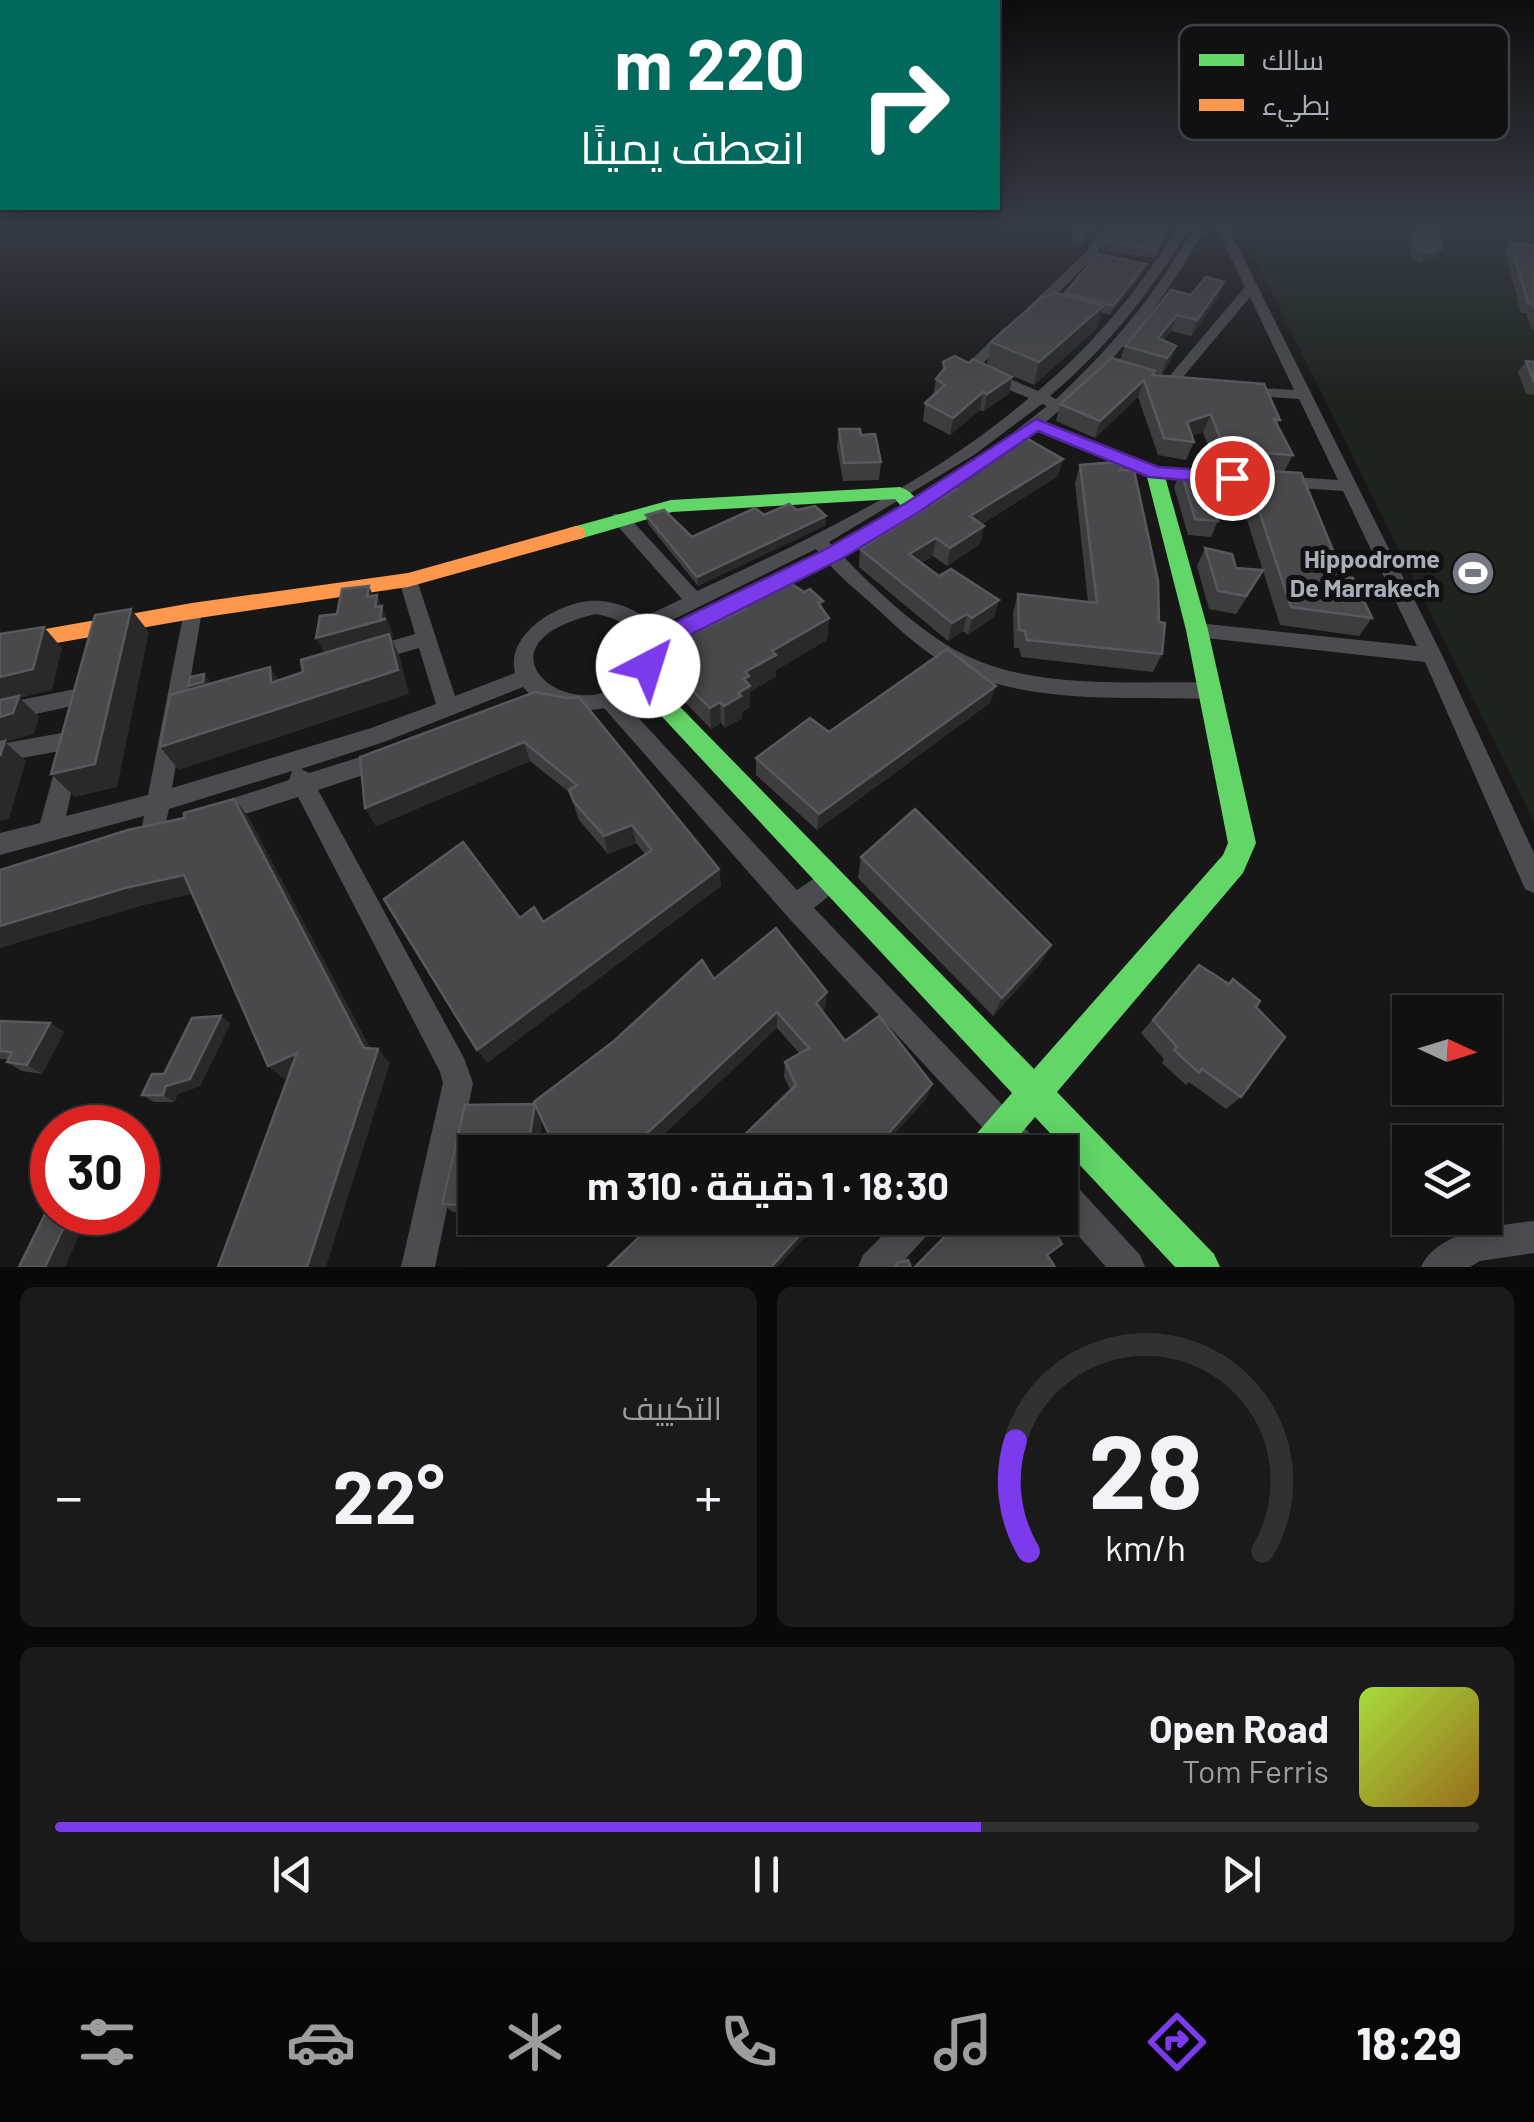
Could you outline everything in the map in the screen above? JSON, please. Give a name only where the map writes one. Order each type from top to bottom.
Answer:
[{"type":"street","points":[[1049,401],[980,373],[972,366],[1061,282]]},
{"type":"street","points":[[649,635],[821,555],[873,511],[906,500],[934,474],[1049,401],[1105,360],[1153,282]]},
{"type":"street","points":[[1251,282],[1432,655],[1534,882]]},
{"type":"street","points":[[1188,387],[1161,383],[1253,286]]},
{"type":"street","points":[[1040,303],[1059,309]]},
{"type":"street","points":[[1097,320],[1130,318]]},
{"type":"street","points":[[1105,360],[1130,318]]},
{"type":"street","points":[[1227,390],[1305,395]]},
{"type":"street","points":[[0,645],[101,635],[192,610],[408,580],[620,518],[713,502],[873,511],[906,500],[1036,424],[1049,401]]},
{"type":"street","points":[[1036,424],[1155,473],[1347,486]]},
{"type":"street","points":[[1000,1135],[1238,856],[1242,834],[1198,630],[1155,473]]},
{"type":"street","points":[[620,518],[694,600]]},
{"type":"street","points":[[821,555],[952,657],[992,674],[1026,682],[1211,691]]},
{"type":"street","points":[[649,635],[694,600],[821,555]]},
{"type":"street","points":[[408,580],[448,708]]},
{"type":"street","points":[[596,608],[616,610],[649,635],[648,666],[639,679],[608,698],[565,702],[537,699],[527,677],[524,661],[528,644],[555,618],[596,608]]},
{"type":"street","points":[[192,610],[184,707],[158,802],[143,834],[306,786],[416,746]]},
{"type":"street","points":[[1198,630],[1432,655]]},
{"type":"street","points":[[354,659],[426,638]]},
{"type":"street","points":[[0,844],[289,763],[527,677]]},
{"type":"street","points":[[639,679],[1201,1267]]},
{"type":"street","points":[[0,713],[88,687],[50,831]]},
{"type":"street","points":[[608,698],[796,907],[1011,1135]]},
{"type":"street","points":[[0,753],[73,740]]},
{"type":"street","points":[[289,763],[306,786],[454,1068],[458,1084],[418,1267]]},
{"type":"street","points":[[796,907],[832,879]]},
{"type":"street","points":[[1078,1210],[1128,1267]]},
{"type":"street","points":[[875,1267],[906,1235]]},
{"type":"street","points":[[1438,1267],[1476,1245],[1534,1238]]},
{"type":"shaded area","name":"Hippodrome De Marrakech","points":[[1266,282],[1534,282],[1534,822]]},
{"type":"building","points":[[1074,282],[1132,282],[1113,306],[1065,293]]},
{"type":"building","points":[[1202,282],[1224,282],[1197,320],[1177,315],[1158,338],[1176,346],[1167,358],[1125,346],[1171,290],[1191,295]]},
{"type":"building","points":[[1522,282],[1534,282],[1534,308],[1528,303]]},
{"type":"building","points":[[1056,293],[1103,306],[1039,362],[991,342],[1042,297]]},
{"type":"building","points":[[955,356],[969,363],[973,359],[1012,377],[987,394],[983,392],[953,418],[925,403],[945,385],[936,379],[945,368],[943,362]]},
{"type":"building","points":[[1112,358],[1155,371],[1152,375],[1264,384],[1280,420],[1274,419],[1293,455],[1264,453],[1257,445],[1221,441],[1211,414],[1187,422],[1194,442],[1164,438],[1144,380],[1100,421],[1060,404]]},
{"type":"building","points":[[1526,361],[1534,362],[1534,382]]},
{"type":"building","points":[[839,429],[875,434],[881,462],[844,463]]},
{"type":"building","points":[[1021,435],[1063,459],[970,516],[984,526],[950,548],[936,538],[909,554],[939,576],[951,569],[999,600],[972,618],[967,614],[952,623],[860,549],[956,489],[948,484]]},
{"type":"building","points":[[1129,461],[1120,470],[1134,470],[1158,581],[1159,622],[1165,623],[1162,654],[1027,640],[1025,631],[1019,630],[1018,594],[1097,603],[1080,465]]},
{"type":"building","points":[[1181,471],[1202,471],[1218,521],[1195,519]]},
{"type":"building","points":[[1266,471],[1301,473],[1344,577],[1353,578],[1372,618],[1291,607],[1256,502],[1243,500],[1234,477],[1266,479]]},
{"type":"building","points":[[789,504],[797,510],[815,506],[826,516],[697,577],[646,515],[664,510],[692,537],[755,508],[764,515]]},
{"type":"building","points":[[1205,548],[1232,554],[1236,568],[1263,570],[1246,596],[1218,591]]},
{"type":"building","points":[[787,581],[804,592],[810,589],[823,601],[818,603],[829,618],[772,651],[776,655],[745,672],[749,676],[744,679],[750,686],[738,693],[741,696],[724,706],[720,702],[710,708],[667,665],[681,647],[676,642],[747,608],[744,604]]},
{"type":"building","points":[[369,586],[367,597],[377,595],[375,607],[382,606],[380,619],[386,619],[316,638],[320,616],[337,614],[342,589]]},
{"type":"building","points":[[131,609],[95,764],[51,774],[95,615]]},
{"type":"building","points":[[44,627],[33,669],[0,677],[0,634]]},
{"type":"building","points":[[389,634],[398,670],[160,747],[170,695],[270,667],[271,683],[303,672],[301,660]]},
{"type":"building","points":[[947,649],[996,686],[819,814],[756,758],[810,718],[829,732]]},
{"type":"building","points":[[204,674],[203,682],[188,686],[190,677]]},
{"type":"building","points":[[535,692],[579,697],[719,869],[477,1050],[384,899],[463,842],[520,918],[534,907],[543,922],[652,850],[632,825],[604,836],[574,802],[569,790],[577,785],[524,742],[365,808],[360,757]]},
{"type":"building","points":[[19,696],[13,713],[0,717],[0,700]]},
{"type":"building","points":[[234,799],[364,1048],[378,1049],[307,1267],[218,1267],[297,1053],[268,1066],[184,875],[125,888],[0,926],[0,870],[128,830],[184,818],[184,813]]},
{"type":"building","points":[[915,809],[1051,945],[1002,998],[861,857]]},
{"type":"building","points":[[776,928],[827,992],[816,1003],[845,1041],[879,1016],[932,1084],[887,1135],[745,1135],[796,1085],[785,1062],[809,1048],[777,1012],[645,1135],[549,1135],[534,1102],[614,1041],[702,960],[714,979]]},
{"type":"building","points":[[1199,965],[1229,984],[1233,979],[1260,1001],[1256,1007],[1285,1037],[1241,1097],[1202,1069],[1199,1073],[1174,1050],[1177,1047],[1153,1020]]},
{"type":"building","points":[[221,1016],[190,1079],[166,1086],[163,1095],[142,1095],[152,1074],[164,1074],[192,1018]]},
{"type":"building","points":[[0,1021],[50,1023],[27,1065],[7,1062],[12,1052],[0,1051]]},
{"type":"building","points":[[535,1104],[530,1135],[458,1135],[465,1105]]},
{"type":"building","points":[[458,1135],[458,1205],[442,1204]]},
{"type":"building","points":[[35,1235],[60,1235],[45,1267],[19,1267]]},
{"type":"building","points":[[641,1235],[800,1235],[771,1267],[608,1267]]},
{"type":"building","points":[[946,1235],[1056,1235],[1062,1244],[1047,1255],[1055,1267],[915,1267]]},
{"type":"building","points":[[908,1260],[911,1267],[894,1267],[898,1263]]},
{"type":"traffic: fast","points":[[998,1135],[1233,864],[1242,843],[1197,630],[1155,473]]},
{"type":"traffic: fast","points":[[576,533],[671,506],[900,493],[913,508]]},
{"type":"traffic: fast","points":[[639,679],[1201,1267]]},
{"type":"traffic: slow","points":[[0,645],[192,611],[408,580],[576,533]]},
{"type":"place","name":"Hippodrome De Marrakech","points":[[1473,573]]},
{"type":"route","points":[[648,666],[653,644],[834,554],[996,454],[1036,424],[1155,473],[1232,478]]}]
